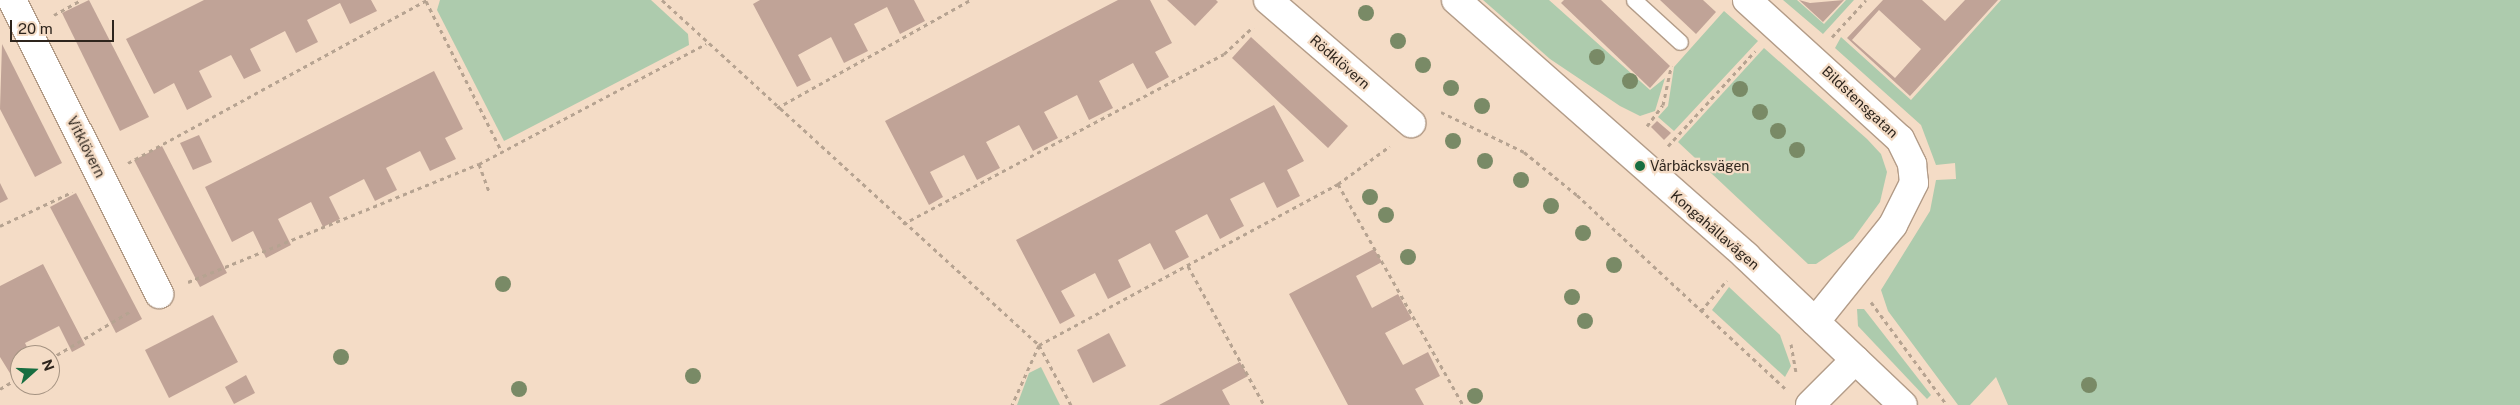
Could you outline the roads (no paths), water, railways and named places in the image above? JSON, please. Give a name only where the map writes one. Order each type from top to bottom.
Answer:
[{"type":"street","name":"Vitklövern","points":[[12,0],[159,294]]},
{"type":"street","name":"Kongahällavägen","points":[[1456,0],[1815,322],[1903,405]]},
{"type":"street","name":"Bildstensgatan","points":[[1747,0],[1900,139],[1912,164],[1914,183],[1893,225],[1848,278],[1815,322]]},
{"type":"street","name":"Rödklövern","points":[[1272,3],[1411,123]]},
{"type":"street","points":[[1810,405],[1855,360]]},
{"type":"lane","points":[[1634,0],[1680,42]]},
{"type":"place","name":"Vårbäcksvägen","points":[[1640,166]]}]
